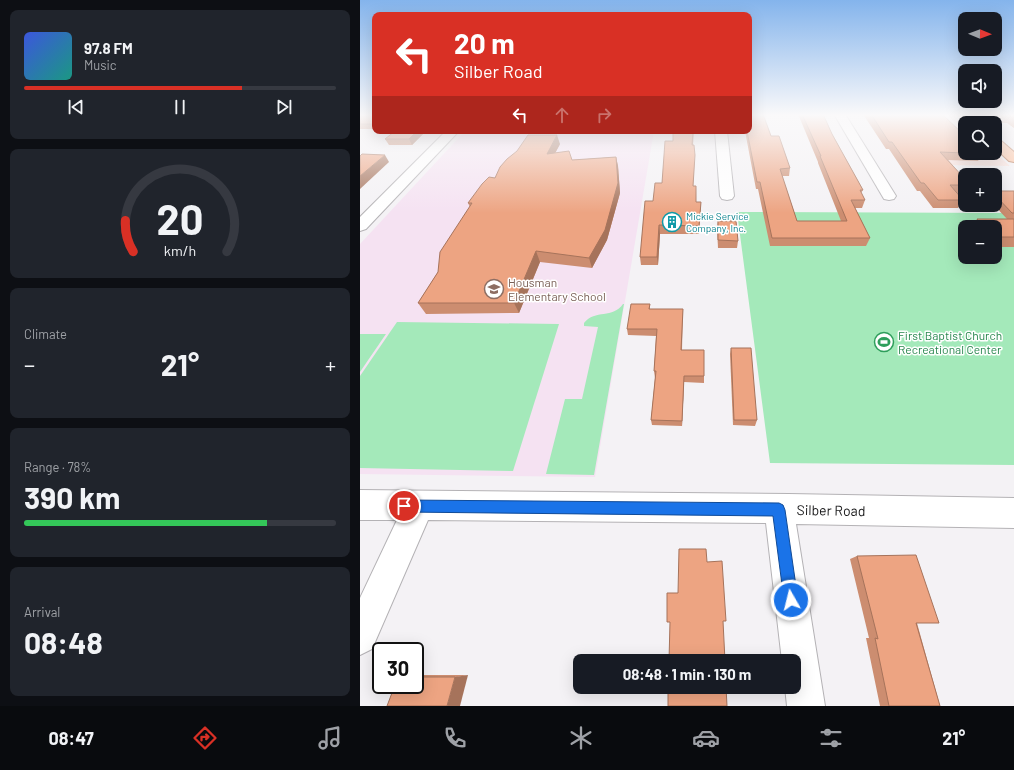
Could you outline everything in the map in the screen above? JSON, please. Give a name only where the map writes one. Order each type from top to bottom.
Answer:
[{"type":"main road","points":[[1002,148],[1014,158]]},
{"type":"street","points":[[360,226],[437,147]]},
{"type":"street","points":[[722,147],[727,196]]},
{"type":"street","points":[[859,147],[889,196]]},
{"type":"street","name":"Silber Road","points":[[360,505],[1014,513]]},
{"type":"street","points":[[360,637],[419,506]]},
{"type":"street","points":[[779,510],[806,706]]},
{"type":"shaded area","name":"Housman Elementary School","points":[[450,147],[651,147],[595,477],[360,474],[360,372],[386,334],[360,334],[360,244]]},
{"type":"shaded area","points":[[928,147],[958,147],[958,160],[1002,160],[1002,159],[1010,166],[944,165]]},
{"type":"green space","name":"First Baptist Church Recreational Center","points":[[737,212],[1014,213],[1014,465],[770,463]]},
{"type":"green space","points":[[623,304],[594,475],[546,474],[565,399],[582,399],[598,327],[584,326],[584,323],[593,316],[609,313],[619,309]]},
{"type":"green space","points":[[397,322],[559,324],[513,471],[360,468],[360,376]]},
{"type":"green space","points":[[360,334],[386,334],[360,372]]},
{"type":"building","points":[[520,147],[551,147],[547,154],[569,151],[572,160],[616,157],[618,183],[605,230],[589,258],[536,251],[514,303],[418,303],[438,272],[440,252],[472,203],[468,203],[482,184],[489,177],[495,178],[500,167]]},
{"type":"building","points":[[665,147],[694,147],[693,186],[696,186],[696,202],[701,202],[699,226],[659,225],[657,257],[640,257],[645,201],[653,201],[655,183],[662,183]]},
{"type":"building","points":[[750,147],[783,147],[790,168],[780,169],[797,221],[847,221],[817,147],[839,147],[863,190],[860,190],[865,200],[851,200],[870,238],[772,238],[760,182],[757,182]]},
{"type":"building","points":[[895,147],[958,147],[958,153],[940,152],[958,171],[958,185],[950,185],[958,194],[958,200],[938,200],[924,183],[921,183]]},
{"type":"building","points":[[362,154],[385,155],[360,176],[360,156]]},
{"type":"building","points":[[1002,191],[1014,191],[1014,213],[1012,213],[1002,202]]},
{"type":"building","points":[[977,219],[1014,219],[1014,237],[1002,237],[1002,220]]},
{"type":"building","points":[[718,221],[736,221],[738,241],[718,240]]},
{"type":"building","points":[[631,304],[650,304],[649,309],[683,309],[681,350],[704,350],[704,376],[684,376],[682,421],[651,420],[656,371],[654,371],[657,329],[627,329]]},
{"type":"building","points":[[731,348],[751,348],[757,420],[734,420]]},
{"type":"building","points":[[679,549],[706,549],[707,562],[722,561],[726,621],[723,621],[725,654],[669,654],[670,622],[667,622],[667,593],[678,593]]},
{"type":"building","points":[[916,555],[939,623],[916,623],[940,706],[889,706],[875,638],[878,639],[857,556]]},
{"type":"building","points":[[424,677],[455,677],[447,706],[387,706],[392,694],[424,694]]},
{"type":"building","points":[[668,694],[726,694],[727,706],[668,706]]},
{"type":"place","name":"Mickie Service Company, Inc.","points":[[672,222]]},
{"type":"place","name":"Housman Elementary School","points":[[494,289]]},
{"type":"place","name":"First Baptist Church Recreational Center","points":[[884,342]]},
{"type":"route","points":[[404,506],[527,506],[779,510],[791,600]]}]
